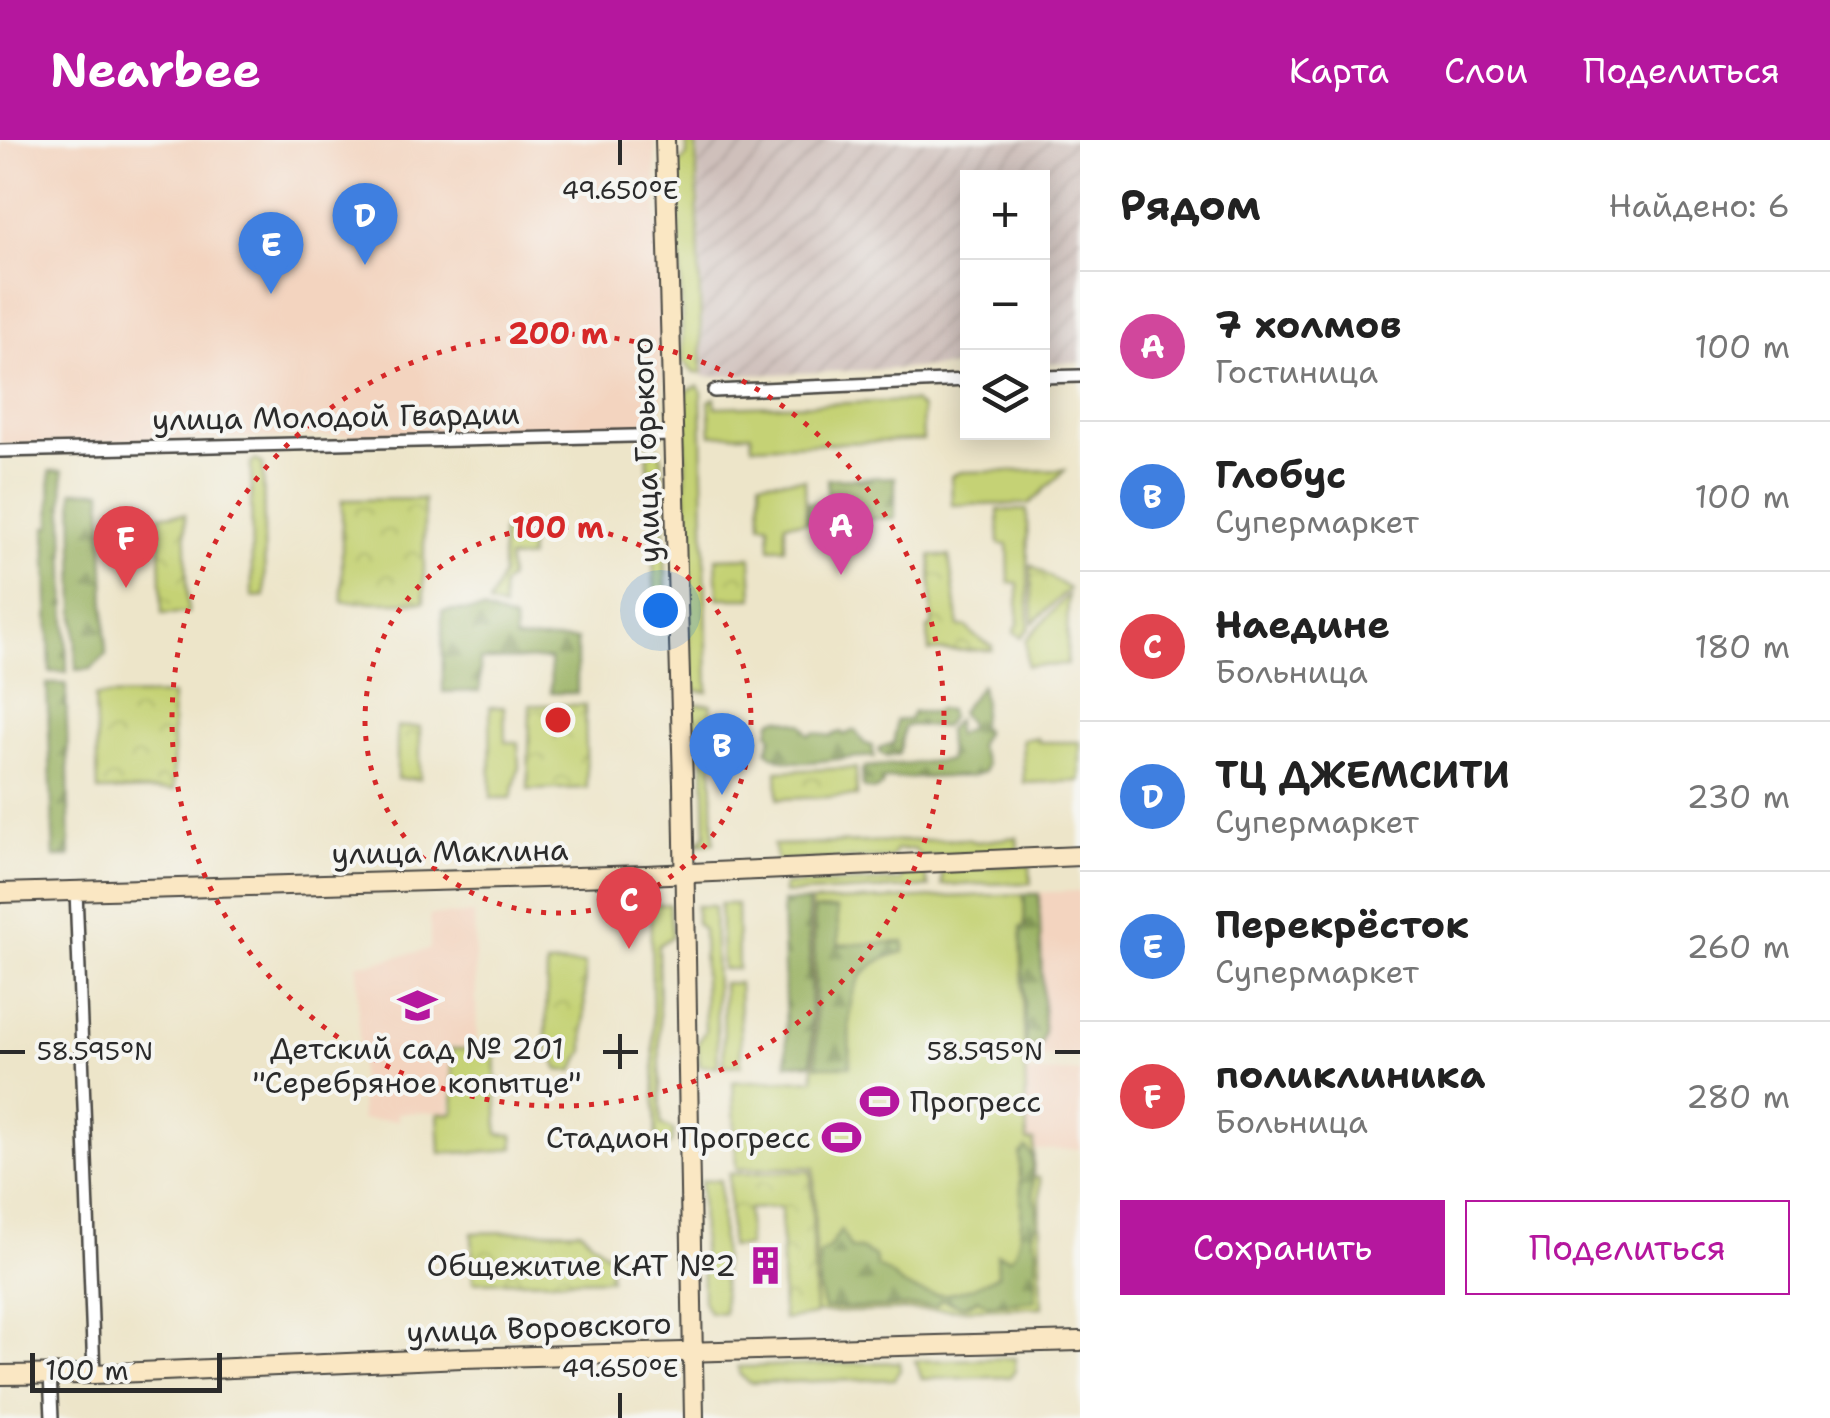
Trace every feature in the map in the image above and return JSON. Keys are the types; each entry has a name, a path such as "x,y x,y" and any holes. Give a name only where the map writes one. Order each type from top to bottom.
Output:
{"street":[{"name":"улица Горького","path":"665,140 694,1418"},
{"path":"1050,377 1080,376"},
{"path":"714,391 960,380"},
{"name":"улица Молодой Гвардии","path":"0,450 674,434"},
{"name":"улица Маклина","path":"0,892 684,873 1080,856"},
{"path":"76,890 94,1374"},
{"name":"улица Воровского","path":"0,1375 1080,1342"},
{"path":"50,1374 52,1418"}],"shaded area":[{"path":"0,140 655,140 662,403 659,416 649,423 620,428 0,445"},
{"path":"698,140 1080,140 1080,362 1050,363 1050,170 960,170 960,366 704,377"},
{"path":"1080,891 1080,1056 1025,1057 1024,893"},
{"name":"Детский сад № 201 \"Серебряное копытце\"","path":"474,914 477,1046 449,1047 451,1112 398,1113 398,1120 361,1120 357,963 430,949 430,915"},
{"path":"1080,1072 1080,1149 1034,1150 1034,1142 1027,1141 1025,1073"}],"green space":[{"path":"687,140 696,140 702,373 694,373 683,361 677,167 687,156"},
{"path":"698,386 708,692 690,690 684,402 688,390"},
{"path":"715,398 716,407 914,401 922,409 923,440 752,446 751,434 711,435 709,401"},
{"path":"647,445 658,448 662,459 667,622 658,623 655,598"},
{"path":"256,460 263,464 265,596 252,597 251,463"},
{"path":"1065,470 1029,504 952,505 951,476 960,472"},
{"path":"50,471 63,471 67,672 50,672 46,527 51,526"},
{"path":"895,477 895,518 808,522 808,503 828,501 827,479"},
{"path":"805,479 806,522 785,523 785,548 770,548 769,524 761,524 760,481"},
{"path":"73,491 102,491 106,655 91,669 76,670"},
{"path":"424,499 424,602 342,602 342,500"},
{"path":"998,510 1027,510 1029,628 1021,637 1014,632 1018,624 1018,584 1009,583 1008,545 999,544"},
{"path":"185,514 188,613 162,614 159,515"},
{"path":"529,530 529,558 508,559 509,579 502,586 503,609 489,604 502,575 502,531"},
{"path":"931,556 949,556 959,627 967,627 992,650 929,651"},
{"path":"751,557 753,598 718,598 716,558"},
{"path":"1031,565 1069,589 1033,623"},
{"path":"1068,595 1067,665 1027,666 1026,640"},
{"path":"483,610 514,621 515,640 577,640 577,693 551,693 550,659 480,660 480,691 443,692 442,611"},
{"path":"47,684 66,684 70,857 54,857"},
{"path":"981,685 984,704 980,726 985,731 978,746 986,764 984,772 972,776 885,779 876,790 863,787 865,767 949,760 947,730 956,720 956,735 968,729 969,724 960,712"},
{"path":"172,695 174,790 98,791 95,696"},
{"path":"696,704 711,704 714,843 696,844 706,835 703,732 693,724 692,709"},
{"path":"530,705 585,705 587,788 528,790"},
{"path":"490,707 504,707 505,742 518,742 519,767 511,798 491,798"},
{"path":"948,710 950,717 944,727 904,727 899,754 887,757 879,752 879,748 894,743 896,720 909,720 913,712"},
{"path":"779,718 802,724 809,735 844,735 855,730 864,743 872,746 874,757 803,762 777,758 767,751 771,721"},
{"path":"397,727 420,727 420,779 397,779"},
{"path":"1037,738 1038,742 1080,742 1080,781 1024,783 1022,739"},
{"path":"856,768 857,796 778,799 777,771"},
{"path":"1017,837 1018,851 921,857 914,849 896,850 891,858 777,861 773,845 966,839 977,842"},
{"path":"1030,865 1031,883 942,885 942,869"},
{"path":"906,868 923,868 929,887 784,894 784,885 901,881"},
{"name":"Прогресс","path":"1024,894 1025,926 1021,927 1027,1141 1034,1141 1033,1177 1040,1178 1042,1307 816,1313 814,1167 736,1169 733,1082 814,1079 811,902"},
{"path":"1024,894 1039,894 1044,1032 1041,1045 1026,1048 1021,927 1025,926"},
{"path":"782,902 808,902 812,1063 787,1064"},
{"path":"669,904 672,936 658,946 661,1124 674,1131 671,1144 656,1146 650,905"},
{"path":"720,904 737,904 738,969 722,969"},
{"path":"696,906 714,906 718,1066 699,1066 698,1043 705,1031 703,930 696,923"},
{"path":"837,909 839,945 904,942 904,952 883,959 858,981 850,1011 850,1066 817,1066 814,910"},
{"path":"585,964 584,1051 573,1071 559,1070 546,1042 547,965"},
{"path":"723,983 739,983 741,1065 724,1066"},
{"path":"451,1049 495,1049 498,1134 513,1135 514,1148 440,1153 438,1114 454,1113"},
{"path":"1026,1148 1032,1155 1037,1205 1037,1224 1032,1234 1037,1250 1035,1300 988,1305 978,1298 960,1305 941,1299 936,1306 824,1309 819,1289 819,1254 829,1248 841,1230 851,1249 875,1257 877,1267 916,1291 952,1293 998,1275 997,1254 1010,1258 1019,1238 1020,1154"},
{"path":"811,1171 815,1315 783,1320 781,1207 748,1209 748,1246 730,1247 729,1174"},
{"path":"720,1180 724,1313 709,1312 703,1301 701,1181"},
{"path":"580,1230 609,1256 610,1279 473,1282 472,1233"},
{"path":"1016,1358 1010,1377 922,1379 915,1361"},
{"path":"899,1362 900,1370 894,1379 749,1383 738,1367"}],"place":[{"name":"ТЦ ДЖЕМСИТИ","path":"365,265"},
{"name":"Перекрёсток","path":"271,294"},
{"name":"7 холмов","path":"841,575"},
{"name":"поликлиника","path":"126,588"},
{"name":"Глобус","path":"722,795"},
{"name":"Наедине","path":"629,949"},
{"name":"Детский сад № 201 \"Серебряное копытце\"","path":"417,1005"},
{"name":"Прогресс","path":"880,1102"},
{"name":"Стадион Прогресс","path":"841,1138"},
{"name":"Общежитие КАТ №2","path":"766,1266"}]}
